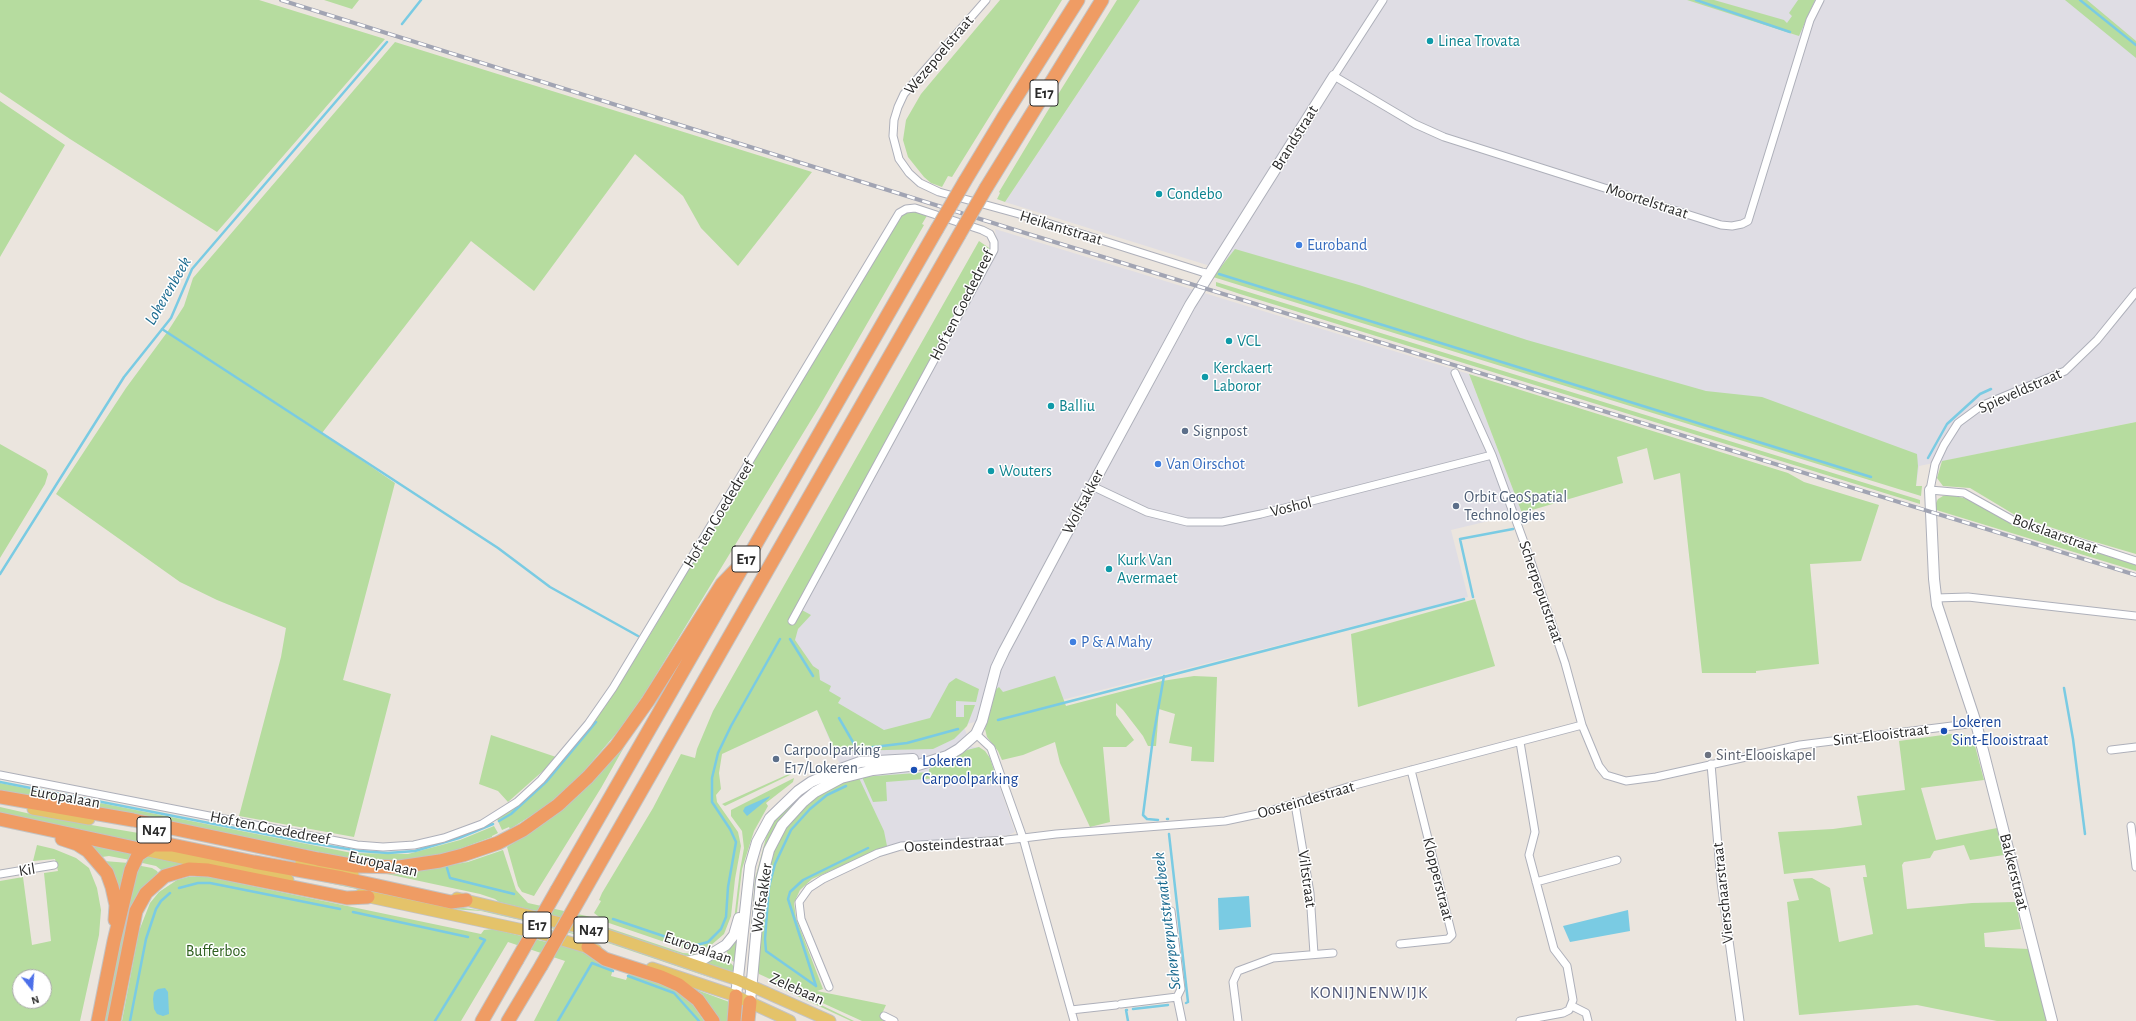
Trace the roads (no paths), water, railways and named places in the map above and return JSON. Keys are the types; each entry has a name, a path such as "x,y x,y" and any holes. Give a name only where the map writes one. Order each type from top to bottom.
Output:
{"highway":[{"name":"E17","path":"482,1021 965,181 1078,0"},
{"name":"E17","path":"508,1021 541,966 986,188 1102,0"},
{"path":"0,797 133,820 356,866 399,867 463,856 498,843 523,830 558,805 588,777 616,746 639,714 722,584 747,558"},
{"name":"Europalaan","path":"0,819 144,850"},
{"path":"45,829 88,851 107,873 116,905 114,941"},
{"path":"98,1021 114,941 131,870 134,862 144,850 153,845 172,845 342,878 451,902 466,900"},
{"path":"114,1021 136,911 146,893 165,876 189,869 208,870 347,898 368,896"},
{"path":"588,947 605,959 661,977 679,985 698,1000 713,1021"},
{"path":"734,1021 736,996"},
{"path":"748,1021 750,1002"}],"main road":[{"name":"Europalaan","path":"0,802 207,841 466,900 598,932 752,986"},
{"name":"Europalaan","path":"144,850 368,896 542,934 588,947 750,1002"},
{"name":"Zelebaan","path":"752,986 830,1021"},
{"name":"Zelebaan","path":"750,1002 790,1021"}],"street":[{"name":"Wezepoelstraat","path":"913,178 899,159 893,136 894,120 898,107 904,94 986,0"},
{"name":"Brandstraat","path":"1208,278 1383,0"},
{"name":"Moortelstraat","path":"1334,76 1415,124 1444,137 1721,225 1742,224 1748,221 1752,210 1810,20 1820,0"},
{"name":"Heikantstraat","path":"913,178 939,192 1019,214 1206,273 1208,278"},
{"name":"Hof ten Goededreef","path":"0,775 357,845 383,847 414,845 444,838 482,824 511,806 541,780 588,724 613,688 899,213 906,209 915,208 982,230 990,234 994,242 994,250 792,621"},
{"name":"Wolfsakker","path":"750,1002 761,881 769,850 782,825 803,802 815,792 841,778 861,772 918,765 935,760 953,753 976,734 982,722 996,668 1004,651 1190,305 1208,278"},
{"name":"Spieveldstraat","path":"1936,598 1930,490 1935,464 1944,445 1958,423 1981,406 2065,372 2097,340 2136,292"},
{"name":"Scherpeputstraat","path":"1455,373 1492,455 1532,563 1565,663 1582,725"},
{"name":"Voshol","path":"1092,486 1147,512 1187,522 1222,522 1261,514 1492,455"},
{"name":"Bokslaarstraat","path":"1930,490 1964,493 2016,522 2136,561"},
{"path":"1976,723 1936,598 1968,597 2136,616"},
{"name":"Sint-Elooistraat","path":"1582,725 1599,766 1606,775 1616,780 1626,781 1656,777 1800,745 1976,723"},
{"name":"Bakkerstraat","path":"1976,723 2052,1021"},
{"name":"Oosteindestraat","path":"829,987 801,919 799,902 809,888 858,862 901,846 1024,838 1056,834 1225,821 1295,804 1410,770 1582,725"},
{"path":"976,734 991,748 1024,838"},
{"path":"1520,742 1535,832 1535,840 1529,855 1554,949 1567,966 1573,1000 1572,1006 1569,1010 1563,1013 1520,1021"},
{"path":"2111,750 2136,747"},
{"name":"Wolfsakker","path":"686,962 698,960 717,952 726,945 734,934 739,918 744,868 747,858 770,818 783,804 811,782 838,770 871,761 935,760"},
{"name":"Vierschaarstraat","path":"1711,764 1721,882 1740,1021"},
{"name":"Klopperstraat","path":"1400,944 1448,939 1452,935 1410,770"},
{"name":"Viltstraat","path":"1295,804 1310,893 1314,954"},
{"path":"2131,826 2134,840 2136,867"},
{"name":"Oosteindestraat","path":"1024,838 1074,1021"},
{"name":"Wolfsakker","path":"736,996 746,894 750,866 757,842"},
{"path":"1536,882 1618,860"},
{"name":"Kil","path":"0,874 54,865"},
{"path":"1171,911 1181,989 1177,997 1182,1021"},
{"path":"1238,1021 1233,982 1238,971 1273,958 1333,953"},
{"path":"1071,1010 1177,997"},
{"path":"1572,1006 1586,1013 1588,1021"},
{"path":"884,1016 894,1021"}],"water":[{"path":"770,796 747,816 743,811 745,807"},
{"path":"1249,896 1251,927 1219,930 1218,898"},
{"path":"1628,910 1630,931 1570,942 1563,926"},
{"path":"165,988 168,992 169,1014 163,1016 157,1014 154,1009 153,999 154,992 158,989"}],"waterway":[{"name":"Lokerenbeek","path":"402,24 421,0"},
{"path":"1696,0 1790,32"},
{"path":"2080,0 2136,45"},
{"name":"Lokerenbeek","path":"0,574 124,377 171,318 192,269 387,42"},
{"path":"1219,274 1871,477"},
{"path":"162,329 498,548 550,587 638,636"},
{"path":"1928,458 1947,424 1980,394 1991,389"},
{"path":"1473,597 1460,539 1513,529"},
{"path":"998,720 1464,599"},
{"path":"613,919 693,946 708,942 721,929 726,917 728,887 736,842 730,829 712,802 712,778 718,753 731,726 780,639"},
{"path":"790,639 813,676"},
{"name":"Scherperputstraatbeek","path":"1158,820 1147,819 1143,815 1153,738 1164,676"},
{"path":"2064,688 2073,739 2085,834"},
{"path":"839,718 857,749 907,743 958,729"},
{"path":"499,821 511,814 547,781 596,722"},
{"path":"0,782 311,843 360,851 388,853 415,851 459,838 493,824"},
{"path":"816,986 766,951 765,939 769,887 775,864 791,830 810,809 827,795 846,786"},
{"name":"Scherperputstraatbeek","path":"1169,834 1188,1002 1186,1003"},
{"path":"816,986 788,899 790,892 803,880 868,848"},
{"path":"447,868 450,878 514,894"},
{"path":"179,888 198,883 210,883 340,909"},
{"path":"130,1021 146,939 156,909 161,901 170,893"},
{"path":"353,912 468,937"},
{"path":"435,1021 485,940 480,938"},
{"path":"558,1021 592,963 613,971"},
{"path":"628,976 674,993 699,1021"},
{"path":"1133,1009 1168,1005"},
{"name":"Scherperputstraatbeek","path":"1127,1010 1128,1021"}],"railway":[{"path":"281,0 1009,228 2136,575"}],"place":[{"name":"Linea Trovata","path":"1430,41"},
{"name":"Condebo","path":"1159,194"},
{"name":"Euroband","path":"1299,245"},
{"name":"VCL","path":"1229,341"},
{"name":"Kerckaert Laboror","path":"1205,377"},
{"name":"Balliu","path":"1051,406"},
{"name":"Signpost","path":"1185,431"},
{"name":"Van Oirschot","path":"1158,464"},
{"name":"Wouters","path":"991,471"},
{"name":"Orbit GeoSpatial Technologies","path":"1456,506"},
{"name":"Kurk Van Avermaet","path":"1109,569"},
{"name":"P & A Mahy","path":"1073,642"},
{"name":"Lokeren Sint-Elooistraat","path":"1944,731"},
{"name":"Sint-Elooiskapel","path":"1708,755"},
{"name":"Carpoolparking E17/Lokeren","path":"776,759"},
{"name":"Lokeren Carpoolparking","path":"914,770"}],"district":[{"name":"KONIJNENWIJK","path":"1369,993"}],"park label":[{"name":"Bufferbos","path":"216,951"}]}
